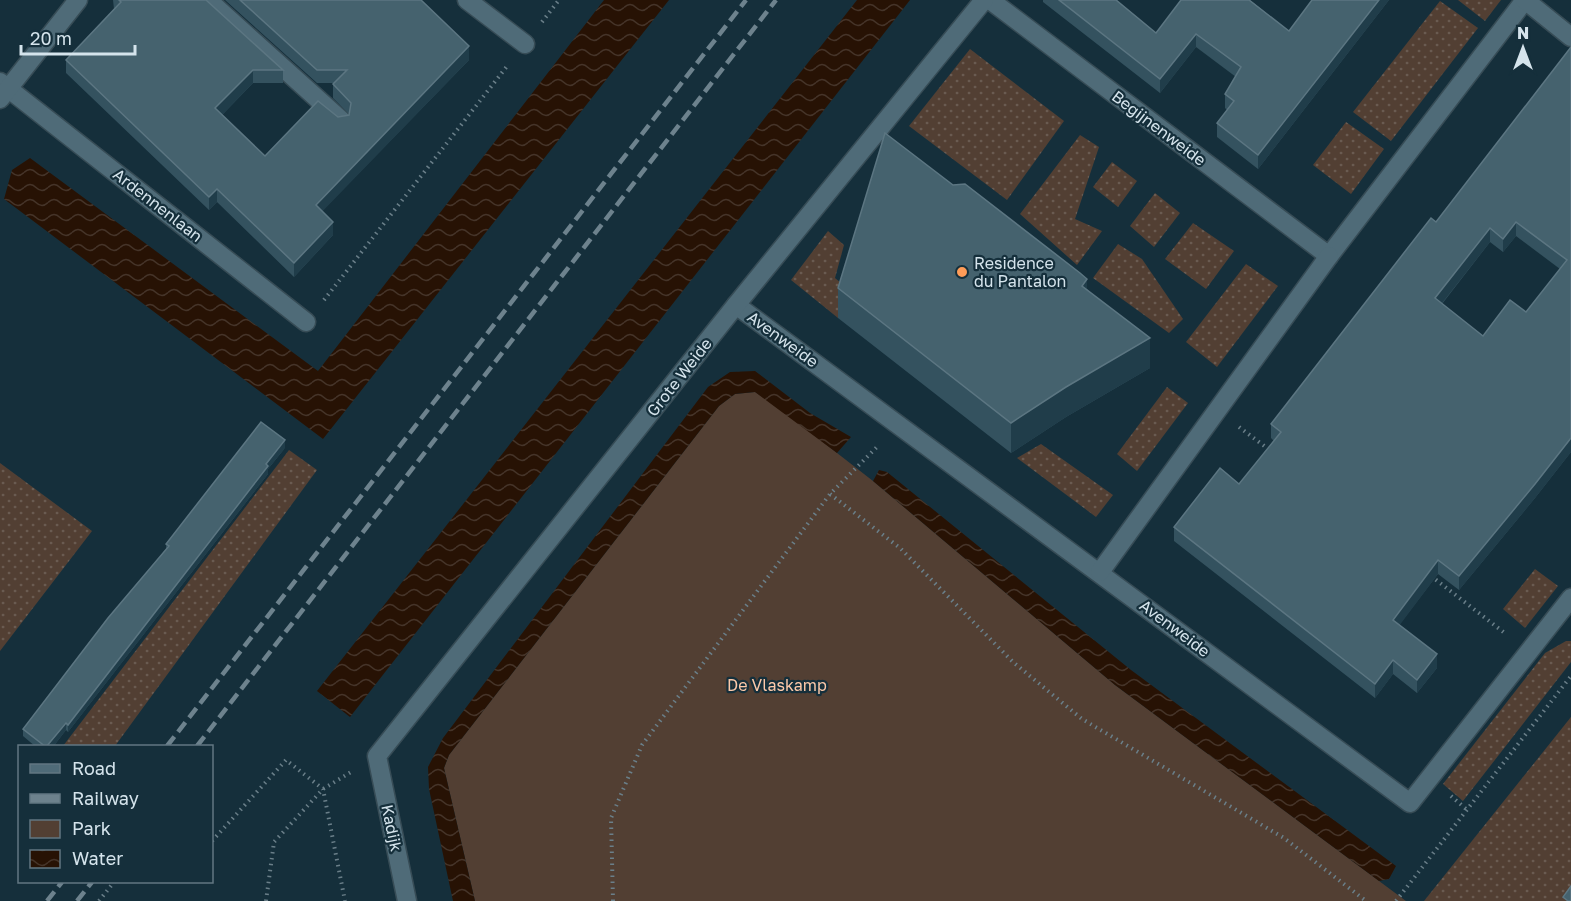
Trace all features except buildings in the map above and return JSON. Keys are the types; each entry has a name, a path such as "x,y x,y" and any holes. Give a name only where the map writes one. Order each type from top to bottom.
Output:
{"street":[{"name":"Ardennenlaan","path":"78,0 3,90 306,322"},
{"path":"208,0 341,120"},
{"path":"467,0 525,44"},
{"name":"Grote Weide","path":"377,756 736,305 984,0"},
{"name":"Begijnenweide","path":"990,0 1329,256"},
{"path":"1100,572 1329,256 1525,0 1571,37"},
{"name":"Avenweide","path":"736,305 1410,803 1528,652 1569,604"},
{"name":"Kadijk","path":"377,756 407,901"}],"path":[{"path":"306,322 560,0"},
{"path":"1217,410 1274,453"},
{"path":"613,901 611,818 642,745 830,494 899,424"},
{"path":"830,494 900,548 1013,662 1082,720 1284,838 1366,901"},
{"path":"1430,575 1528,652"},
{"path":"1396,901 1571,676"},
{"path":"213,840 286,760 323,789 345,901"},
{"path":"266,901 274,842 323,789"},
{"path":"99,901 113,883"}],"green space":[{"path":"1458,0 1501,0 1485,21"},
{"path":"1440,1 1478,28 1391,141 1353,112"},
{"path":"970,49 1064,121 1007,200 909,126"},
{"path":"1346,122 1384,149 1351,194 1313,165"},
{"path":"1080,135 1099,147 1075,219 1102,231 1077,265 1020,214"},
{"path":"1112,162 1137,181 1118,207 1093,187"},
{"path":"1155,193 1180,213 1154,247 1130,226"},
{"path":"1193,223 1234,251 1206,289 1165,259"},
{"path":"828,231 844,245 835,278 847,288 838,318 791,280"},
{"path":"1118,244 1142,259 1183,319 1169,333 1093,278"},
{"path":"1246,264 1278,286 1217,367 1186,342"},
{"path":"1167,387 1188,403 1137,471 1117,454"},
{"name":"De Vlaskamp","path":"755,392 778,407 873,481 1115,685 1406,901 475,901 444,768 449,755 719,406 735,394"},
{"path":"1041,444 1113,495 1096,517 1017,458"},
{"path":"289,450 317,470 116,745 64,745"},
{"path":"0,463 92,531 0,651"},
{"path":"1535,569 1558,586 1525,628 1503,609"},
{"path":"1566,641 1571,641 1571,662 1463,801 1443,784 1545,653"},
{"path":"1571,717 1571,901 1424,901"}],"water":[{"path":"604,0 669,0 323,439 4,199 12,170 30,158 318,371"},
{"path":"857,0 910,0 350,717 317,691"},
{"path":"755,371 810,413 851,437 837,453 755,392 735,394 719,406 449,755 444,768 475,901 453,901 429,789 428,767 443,738 708,387 730,372"},
{"path":"879,470 887,472 1131,670 1396,866 1389,879 1379,881 1115,685 873,481"}],"railway":[{"path":"168,745 746,0"},
{"path":"198,745 776,0"},
{"path":"47,901 61,883"},
{"path":"77,901 91,883"}],"place":[{"name":"Residence du Pantalon","path":"962,272"}]}
